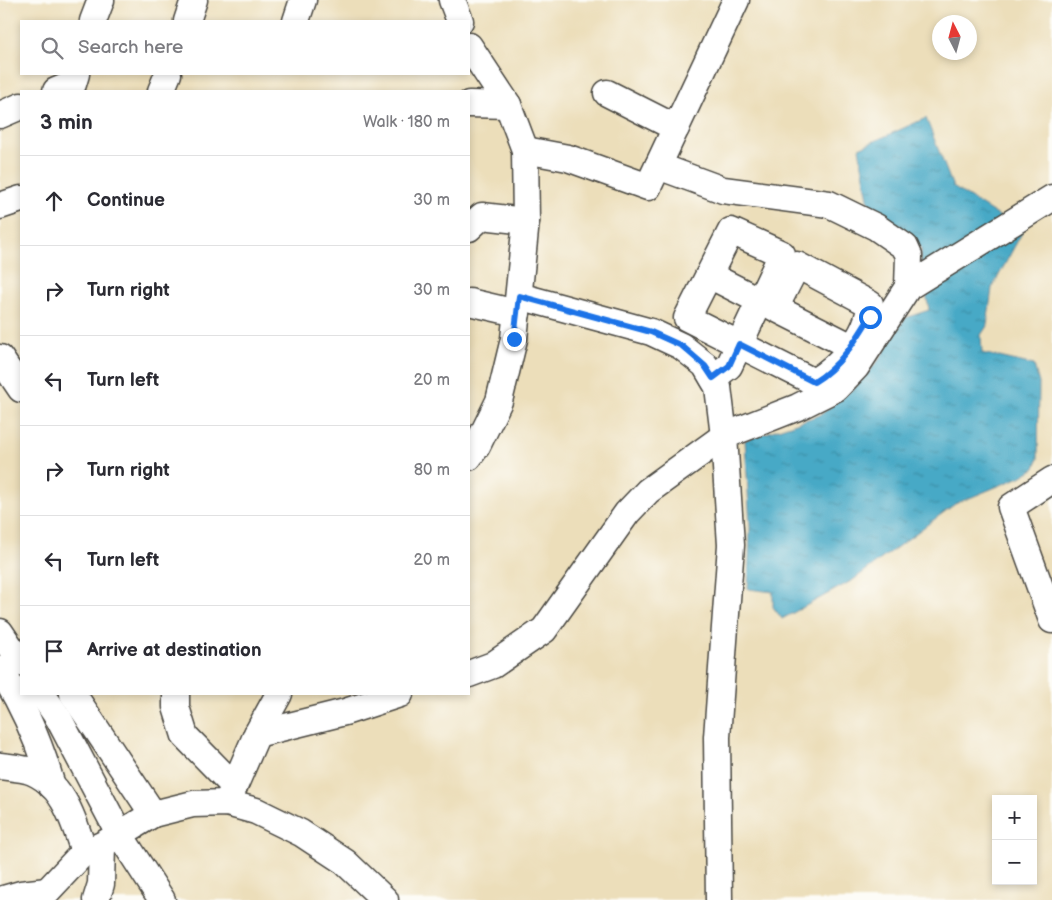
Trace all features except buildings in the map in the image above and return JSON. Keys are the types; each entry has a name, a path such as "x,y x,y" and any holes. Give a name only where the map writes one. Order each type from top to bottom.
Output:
{"street":[{"path":"93,20 101,0"},
{"path":"187,20 194,0"},
{"path":"296,20 303,0"},
{"path":"452,0 460,20"},
{"path":"525,150 568,158 648,187 736,0"},
{"path":"470,48 508,105 525,150 526,221 514,339 499,401 477,446 470,456"},
{"path":"58,90 73,84 76,75"},
{"path":"161,90 168,75"},
{"path":"607,93 676,128"},
{"path":"470,104 508,105"},
{"path":"0,115 20,106"},
{"path":"658,166 723,190 829,204 876,227 905,247 909,256 912,285"},
{"path":"470,674 493,665 544,630 627,514 648,490 724,436 798,407 836,388 856,366 912,285 1052,198"},
{"path":"0,206 20,199"},
{"path":"470,227 482,216 526,221"},
{"path":"713,378 729,366 739,344 782,254 731,231 687,318 739,344 814,382 831,372 852,347"},
{"path":"709,275 760,301"},
{"path":"470,302 518,304 651,332 682,346 705,366 718,387 724,436 731,546 717,737 719,900"},
{"path":"0,358 20,388"},
{"path":"1052,480 1011,507 1052,620"},
{"path":"0,632 20,662"},
{"path":"0,669 13,690 41,746 52,786 70,811 162,900"},
{"path":"43,695 59,719 102,844 101,884 96,900"},
{"path":"74,695 153,814"},
{"path":"176,695 176,707 185,736 230,794 256,810 301,833 345,862 385,900"},
{"path":"230,794 257,734 278,695"},
{"path":"257,734 345,712 397,695"},
{"path":"0,766 28,771 52,786"},
{"path":"0,900 21,894 43,896 102,844 153,814 230,794"}],"water":[{"path":"926,118 953,187 1023,231 992,288 987,326 981,335 982,353 1034,365 1039,383 1038,459 1035,468 1020,477 955,504 853,580 782,619 773,607 773,592 748,589 750,527 745,440 820,415 855,387 878,361 905,318 929,310 921,265 921,248 870,210 859,148"}],"route":[{"path":"514,339 519,296 651,332 682,346 705,366 713,378 729,366 739,344 814,382 831,372 852,347 870,317"}]}
